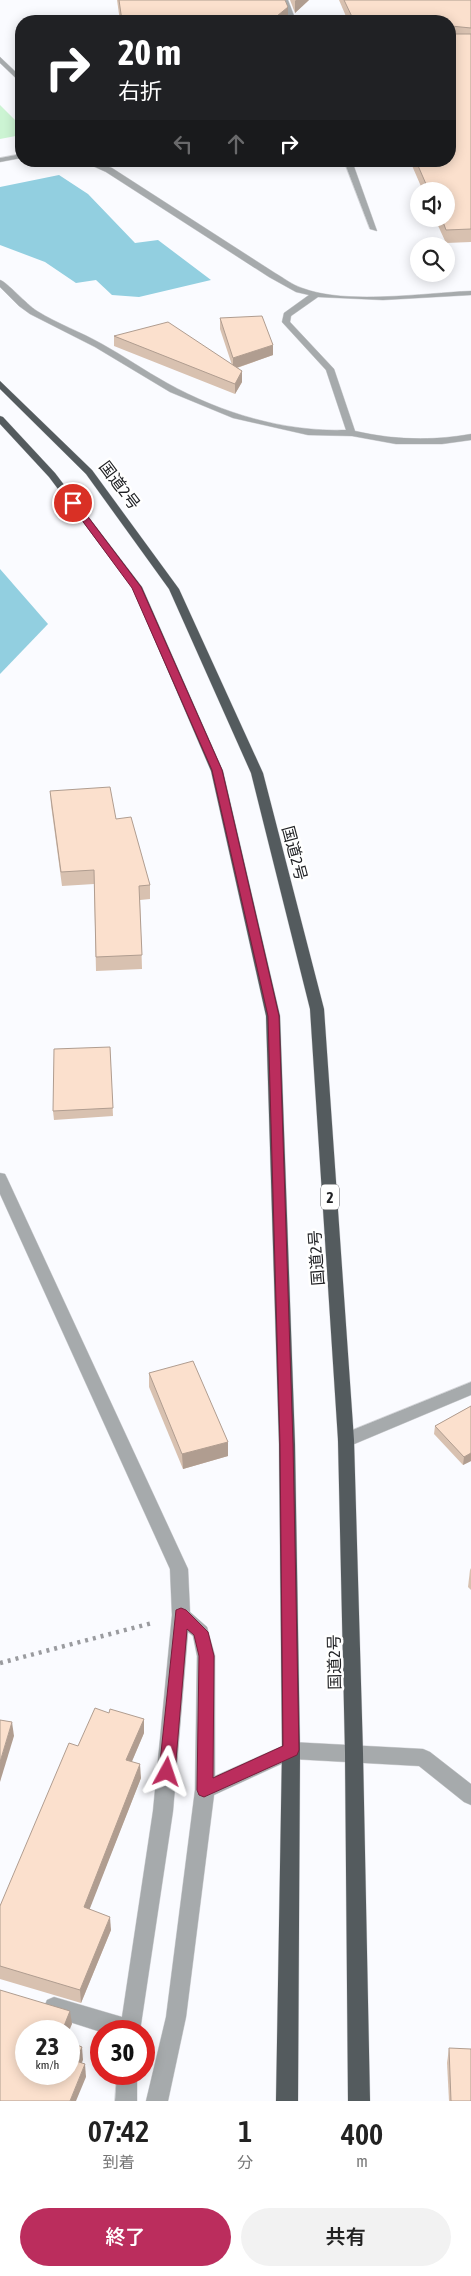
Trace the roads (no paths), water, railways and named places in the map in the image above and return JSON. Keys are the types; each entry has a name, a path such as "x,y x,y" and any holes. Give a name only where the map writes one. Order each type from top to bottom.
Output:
{"highway":[{"name":"国道2号","path":"0,384 89,472 174,589 257,774 318,1009 346,1440 354,1753 359,2101"},
{"path":"0,419 52,475 136,587 217,770 273,1016 286,1444 291,1750 287,2101"}],"street":[{"path":"285,0 291,15"},
{"path":"0,59 15,75"},
{"path":"0,160 15,157"},
{"path":"101,167 109,170 272,275 300,290 317,294 365,297 471,293"},
{"path":"350,167 374,229"},
{"path":"0,282 10,296 28,311 96,344 172,390 194,400 269,426 322,434 352,434 384,439 448,442 471,437"},
{"path":"317,294 288,315 286,322 330,368 348,427 352,434"},
{"path":"0,1178 179,1568 181,1615 163,1811 132,2020"},
{"path":"346,1440 471,1388"},
{"path":"157,2101 176,2017 204,1790 206,1656 201,1632 181,1615"},
{"path":"204,1790 291,1750 423,1758 471,1796"},
{"path":"38,2002 95,2020"},
{"path":"126,2101 127,2085"}],"water":[{"path":"59,175 88,194 135,243 158,240 211,280 139,297 112,295 96,280 76,283 45,262 0,245 0,187"},
{"path":"0,569 48,624 0,674"}]}
